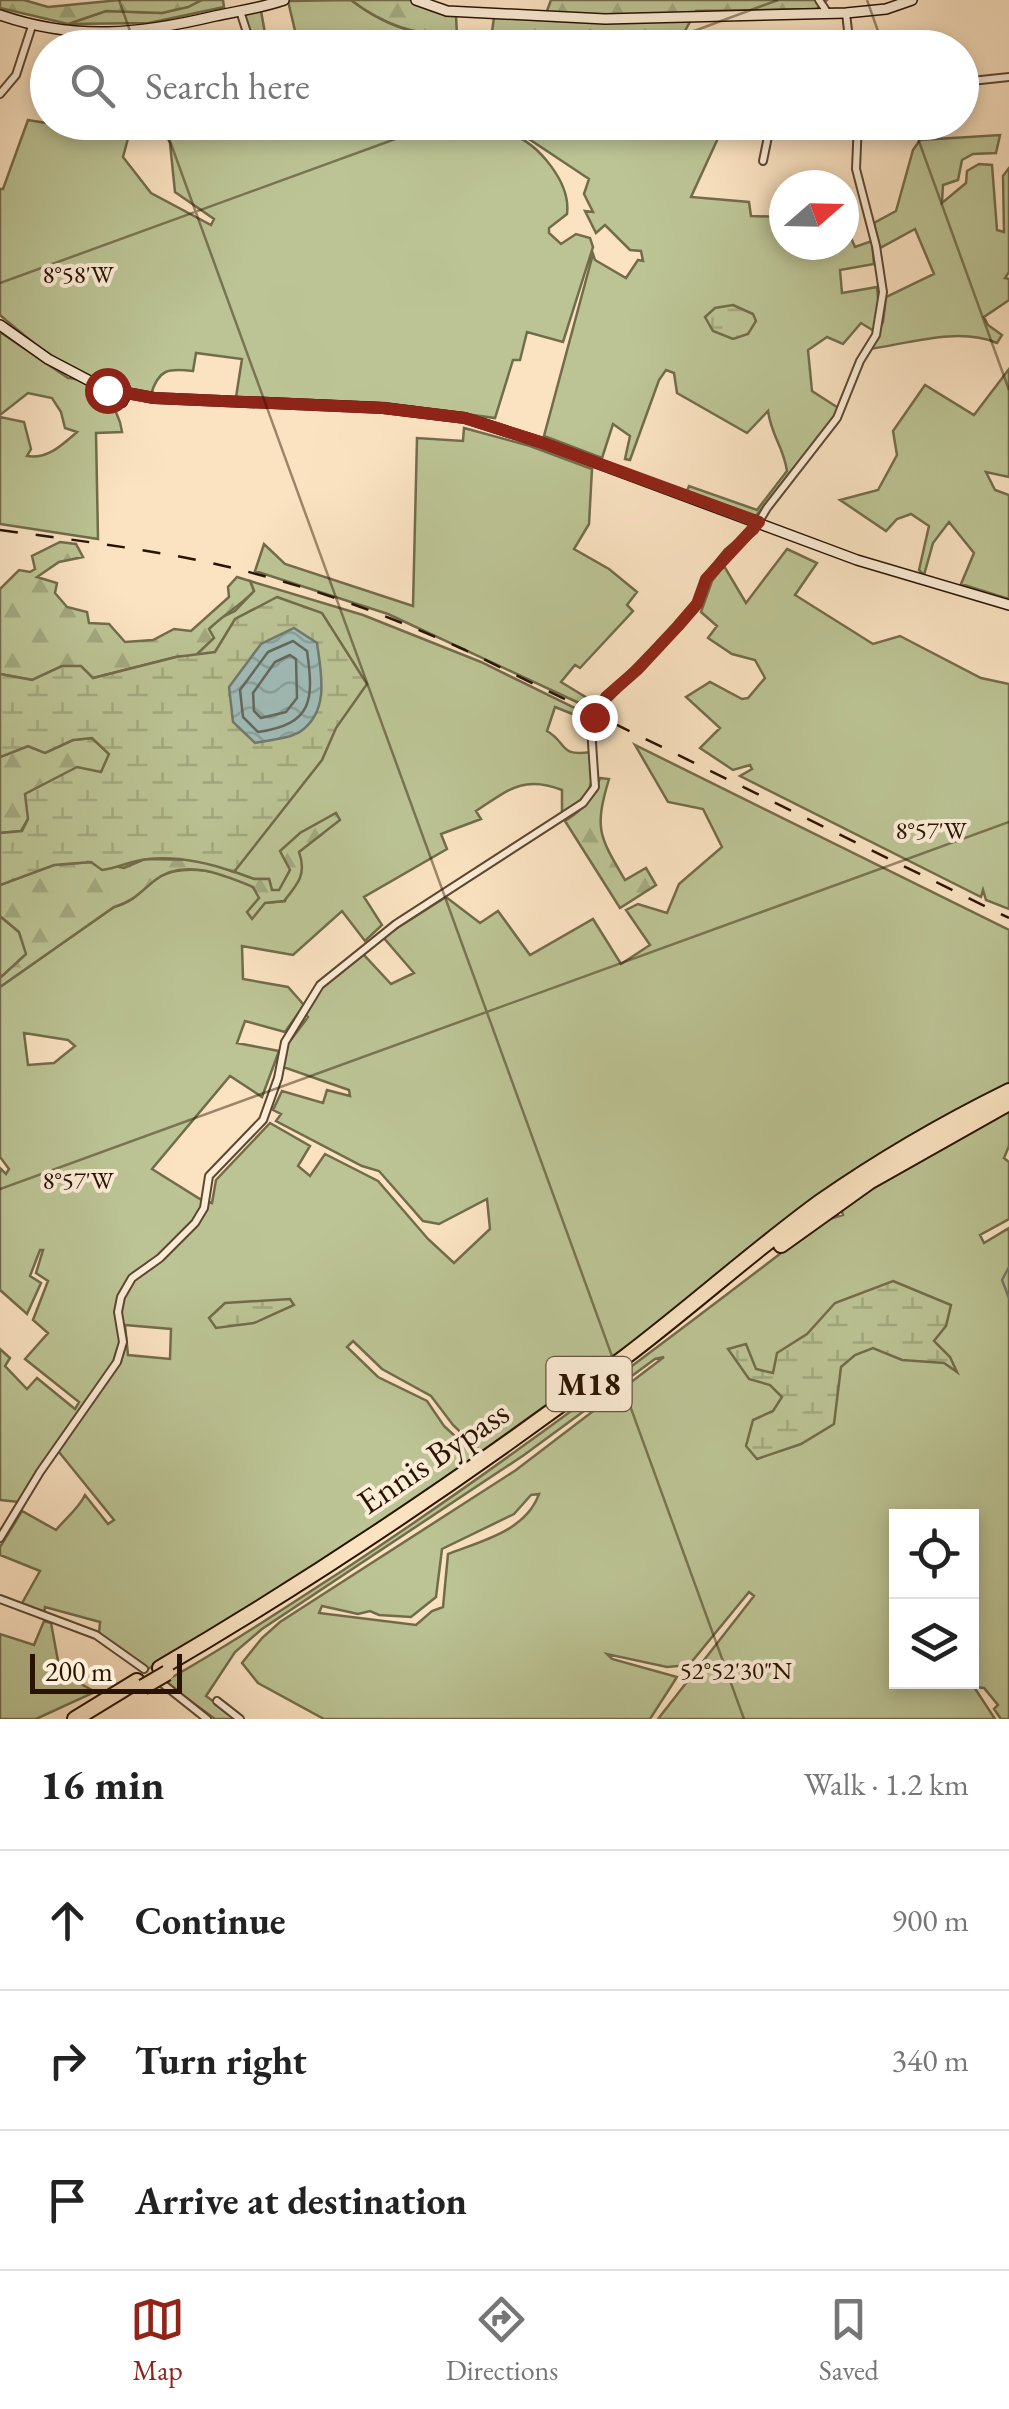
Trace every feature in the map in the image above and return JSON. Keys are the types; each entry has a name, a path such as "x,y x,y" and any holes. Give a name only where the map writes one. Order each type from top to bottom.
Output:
{"highway":[{"name":"Ennis Bypass","path":"91,1719 493,1454 641,1345 834,1193 928,1134 1009,1091"},
{"name":"Ennis Bypass","path":"75,1719 236,1633 425,1510 624,1368 787,1240 869,1182 1009,1103"}],"main road":[{"path":"148,30 171,28 284,0"},
{"path":"416,0 447,11 604,19 846,13 886,9 912,0"},
{"path":"0,15 56,30"},
{"path":"0,325 48,359 107,390 108,399 114,403 124,400 127,393 184,401 383,408 465,418 874,565 1009,605"}],"street":[{"path":"819,0 827,12"},
{"path":"240,11 246,30"},
{"path":"846,13 848,30"},
{"path":"31,30 32,26"},
{"path":"0,94 16,74 30,32"},
{"path":"979,80 1009,76"},
{"path":"764,161 768,140"},
{"path":"0,1538 40,1472 117,1362 124,1342 118,1312 132,1278 160,1258 196,1223 204,1208 210,1176 262,1120 278,1078 284,1042 320,985 396,924 583,803 595,787 592,728 598,708 697,604 706,579 759,522 837,418 881,319 882,286 856,169 857,140"},
{"path":"0,1600 96,1635 206,1719"},
{"path":"217,1701 240,1719"}],"green space":[{"path":"0,0 24,0 48,7 120,0 202,0 162,13 106,11 68,24 0,8"},
{"path":"202,0 223,0 224,7 149,23 68,24 106,11 162,13"},
{"path":"351,0 382,20 408,30 295,30 288,1"},
{"path":"351,0 421,0 456,15 457,30 412,30 376,16"},
{"path":"551,0 827,0 817,9 696,11 685,30 492,30 494,17 544,19"},
{"path":"261,11 264,30 247,30 243,19 246,14"},
{"path":"28,120 30,140 128,140 123,157 151,193 211,225 214,219 175,192 168,140 523,140 551,166 564,190 567,214 549,228 549,233 561,244 576,234 590,238 593,247 563,342 527,332 520,360 513,360 495,418 385,403 236,397 242,359 196,353 193,371 166,372 157,379 151,394 132,391 118,377 104,384 76,371 0,315 0,189"},
{"path":"1000,135 996,153 973,154 962,160 958,180 943,185 942,203 966,183 967,171 979,164 992,165 997,230 1004,232 1003,176 1009,168 1009,272 1005,278 1009,279 1009,300 984,317 1002,335 997,343 951,336 870,349 883,322 886,297 934,274 915,229 880,248 874,223 896,211 913,150 920,140 979,140 979,136"},
{"path":"530,140 717,140 691,197 749,202 751,216 769,217 769,260 859,260 859,246 872,241 874,264 840,270 842,293 877,287 879,308 874,331 861,323 843,344 827,337 808,350 812,391 840,409 756,516 687,491 689,486 757,510 787,471 768,411 747,433 677,393 674,373 666,370 659,380 630,460 625,459 630,436 613,424 602,458 544,436 593,254 595,260 626,278 638,260 643,261 641,251 630,250 605,225 596,233 585,211 593,212 584,194 589,179"},
{"path":"733,305 753,314 756,321 748,334 733,339 713,331 705,317 715,308"},
{"path":"0,332 68,378 96,389 116,413 122,432 96,433 98,539 0,524 0,417 24,422 31,449 27,456 48,453 77,432 65,428 52,398 28,393 0,415"},
{"path":"1009,369 1009,477 986,472 995,490 1009,495 1009,599 961,584 974,553 949,522 933,543 924,575 919,570 929,526 911,514 897,519 886,531 840,500 878,490 897,455 893,431 925,385 974,415"},
{"path":"464,428 592,469 589,524 574,549 609,569 637,592 627,605 633,611 580,668 575,665 561,682 597,704 594,710 388,614 255,571 264,544 285,564 413,606 417,438 463,441"},
{"path":"60,542 76,544 83,557 59,562 37,577 57,583 55,593 67,607 87,612 89,623 109,624 125,642 153,640 174,629 191,631 229,597 228,587 237,577 250,581 254,591 209,629 214,638 195,656 176,657 93,678 62,666 33,680 0,674 0,589 19,570 35,569 32,556"},
{"path":"787,549 817,563 795,595 873,644 900,636 981,678 1009,684 1009,909 986,900 983,890 981,897 740,776 752,769 750,765 733,770 700,748 720,728 686,697 710,682 742,699 748,698 765,678 755,660 732,654 708,638 717,626 701,612 712,581 724,566 746,603"},
{"path":"250,581 363,615 481,662 591,716 590,721 555,707 547,731 568,751 591,752 591,781 580,801 562,813 562,790 526,785 507,791 476,811 481,819 441,834 447,849 364,897 382,925 365,941 342,911 293,955 242,946 243,979 288,987 304,1005 285,1032 245,1021 237,1043 279,1051 262,1097 230,1076 152,1169 212,1203 216,1180 270,1123 310,1146 298,1166 310,1176 325,1154 378,1181 454,1263 490,1229 487,1199 439,1224 423,1221 379,1171 276,1121 281,1114 273,1110 282,1091 323,1103 327,1090 350,1096 349,1090 283,1067 287,1045 308,1017 305,1014 322,986 363,954 391,984 414,973 383,937 446,897 480,923 498,911 530,955 593,919 621,964 650,945 626,910 638,904 667,913 679,884 722,847 703,809 668,802 635,745 1009,930 1009,1085 792,1231 346,1545 148,1669 99,1634 100,1622 45,1607 44,1613 21,1605 40,1571 0,1555 0,1547 22,1511 56,1530 85,1495 108,1524 114,1520 55,1447 19,1502 0,1500 0,1349 10,1358 5,1366 27,1389 37,1378 75,1409 79,1402 25,1359 48,1333 33,1320 48,1281 36,1273 43,1250 30,1276 41,1283 27,1314 0,1290 0,1168 6,1174 9,1169 0,1157 0,987 169,873 217,873 250,885 264,903 285,901 298,852 322,834 337,813 300,833 280,890 272,891 269,879 254,879 201,860 145,859 124,868 102,870 54,865 0,885 0,833 22,831 28,819 77,767 73,740 45,753 4,753 0,757 0,674 32,680 62,666 81,666 93,678 176,657 254,591","holes":["24,1033 68,1040 75,1046 54,1063 28,1065","125,1325 171,1329 170,1359 128,1355","353,1341 382,1369 431,1396 477,1448 471,1451 444,1426 427,1401 378,1377 347,1347"]},
{"path":"277,597 322,613 367,684 336,728 322,760 234,872 170,858 102,870 91,862 54,865 0,885 0,833 22,831 28,819 25,794 77,767 101,772 109,754 92,738 73,740 45,753 28,746 0,757 0,674 32,680 62,666 81,666 93,678 176,657 215,652 235,619"},
{"path":"92,738 109,754 102,772 28,819 21,831 0,833 0,757 28,746 45,753 73,740"},
{"path":"600,778 609,779 601,821 609,853 625,880 646,868 656,885 620,908 565,821 587,803"},
{"path":"336,813 340,820 299,852 301,873 289,895 284,901 265,903 252,919 247,912 259,898 253,887 203,870 177,870 114,907 0,987 0,978 26,954 19,932 0,916 0,885 54,865 92,862 124,868 145,859 201,860 254,879 269,879 272,890 279,890 290,870 280,851 300,833"},
{"path":"0,916 19,932 27,954 0,978"},
{"path":"1009,1111 1009,1146 1004,1158 1009,1162 1009,1219 980,1235 984,1243 1009,1228 1009,1719 1001,1719 994,1709 998,1705 984,1688 979,1688 979,1509 889,1509 889,1689 975,1689 995,1719 658,1719 754,1596 749,1592 689,1665 667,1667 607,1654 612,1659 677,1677 650,1719 324,1719 258,1683 242,1663 280,1622 516,1470 664,1357 655,1359 524,1455 262,1629 235,1652 206,1696 237,1719 215,1719 170,1686 167,1680 342,1571 465,1487 823,1221 843,1215 841,1208 921,1157","holes":["539,1494 533,1507 513,1526 448,1554 443,1607 416,1625 319,1613 322,1606 358,1614 370,1611 411,1617 436,1597 442,1549 514,1514 531,1495"]},
{"path":"893,1281 951,1305 946,1326 934,1341 950,1357 957,1372 944,1363 902,1360 873,1348 855,1355 841,1367 834,1424 801,1444 757,1459 746,1446 753,1420 773,1411 782,1397 770,1385 749,1379 728,1349 746,1344 756,1369 773,1373 777,1353 807,1334 835,1303"},
{"path":"290,1299 294,1305 254,1323 216,1328 209,1318 225,1303"},
{"path":"44,1621 51,1623 60,1672 95,1692 36,1719 0,1719 0,1634 34,1645"}],"water":[{"path":"294,628 317,643 320,702 301,731 255,743 233,722 229,687 261,644"}],"waterway":[{"path":"1009,1267 1002,1280 1009,1298"}],"railway":[{"path":"0,530 197,560 367,609 465,650 1009,918"}],"route":[{"path":"107,390 116,383 124,386 127,393 154,398 383,408 465,418 759,522 706,579 697,604 638,669 606,697 594,717"}]}
